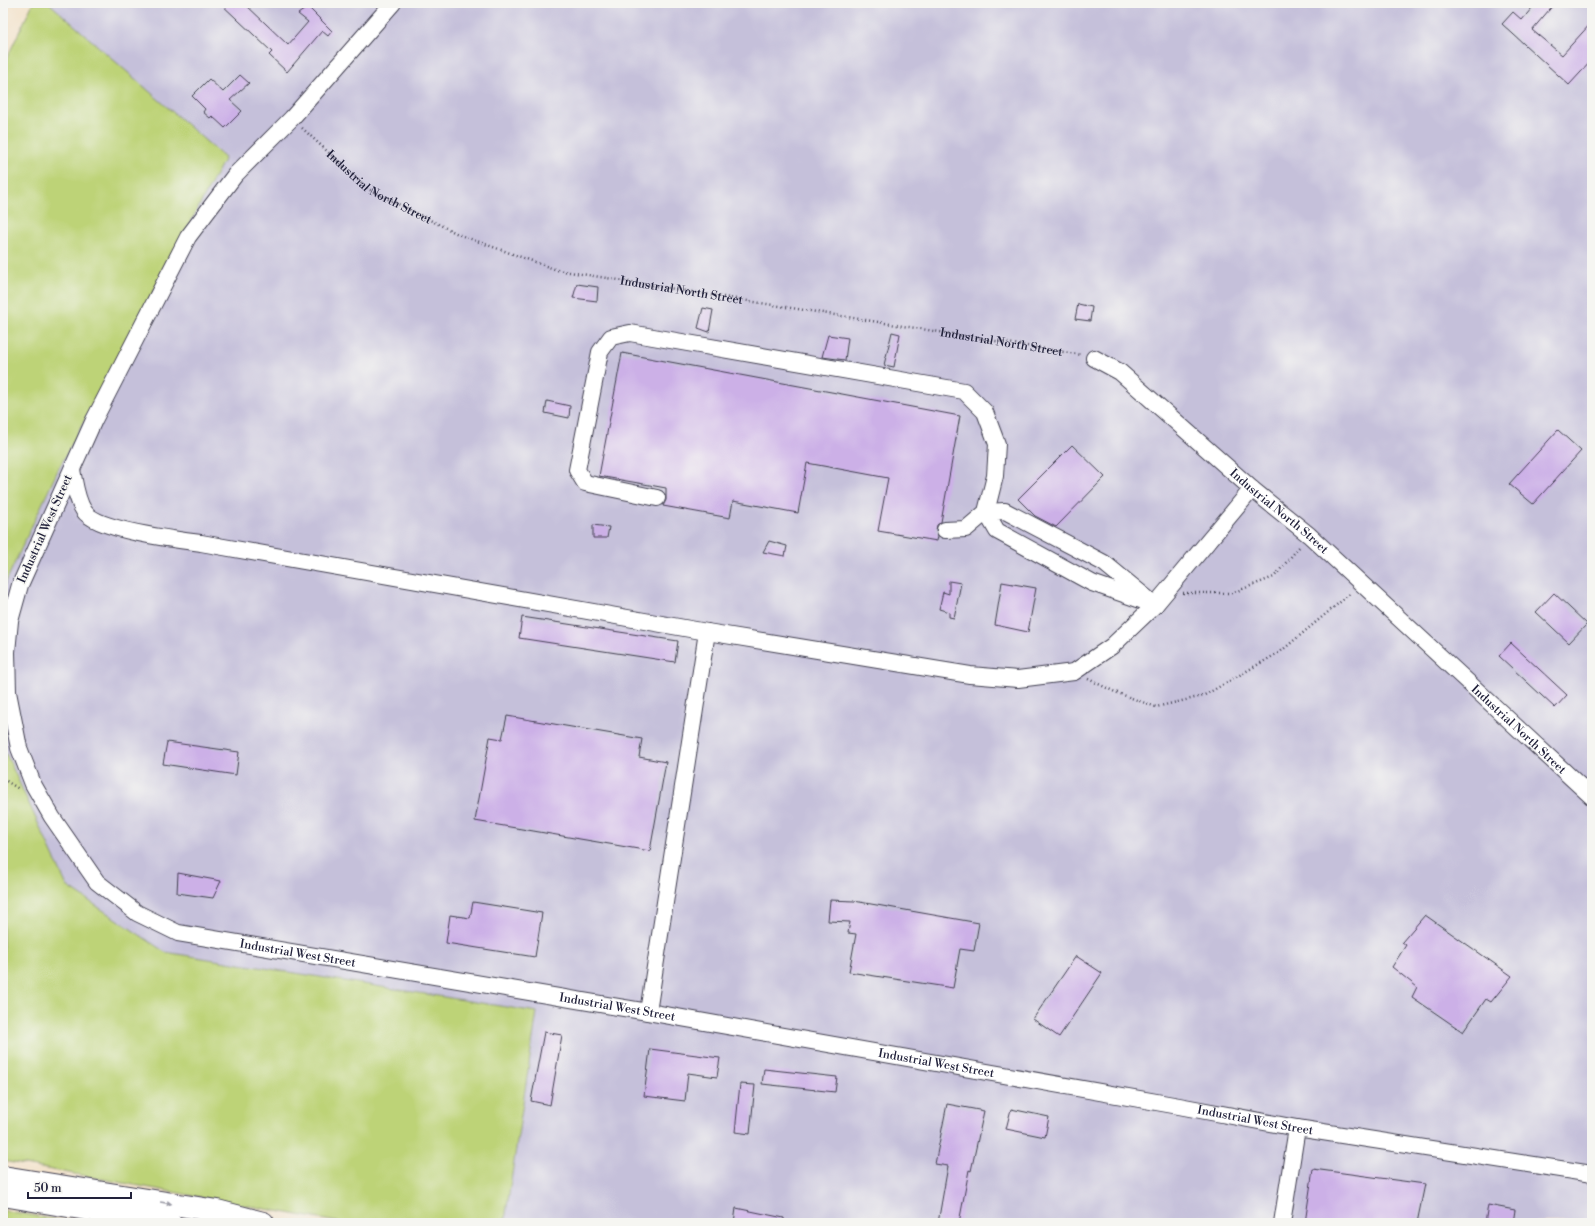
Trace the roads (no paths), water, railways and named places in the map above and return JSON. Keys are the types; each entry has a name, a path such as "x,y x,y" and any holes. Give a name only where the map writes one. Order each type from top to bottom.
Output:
{"highway":[{"path":"3,1177 216,1217 263,1223"},
{"path":"3,1195 170,1223"},
{"path":"50,1203 121,1223"}],"street":[{"name":"Industrial West Street","path":"393,3 292,118 235,175 188,237 94,420 20,585 10,621 8,644 8,692 19,748 33,784 52,817 97,882 137,913 178,933 648,1012 1297,1128 1592,1174"},
{"path":"657,498 585,483 577,470 600,352 611,337 630,333 964,391 985,412 997,444 995,476 986,512 966,529 945,530"},
{"name":"Industrial North Street","path":"1094,358 1120,372 1252,489 1310,535 1592,797"},
{"path":"72,470 78,499 85,513 96,520 152,537 201,544 707,632 970,675 1018,679 1074,672 1112,646 1155,605 1252,489"},
{"path":"986,512 1005,511 1104,564 1155,605"},
{"path":"986,512 997,531 1004,535 1092,583 1155,605"},
{"path":"648,1012 707,632"},
{"path":"1282,1223 1297,1128"}]}
